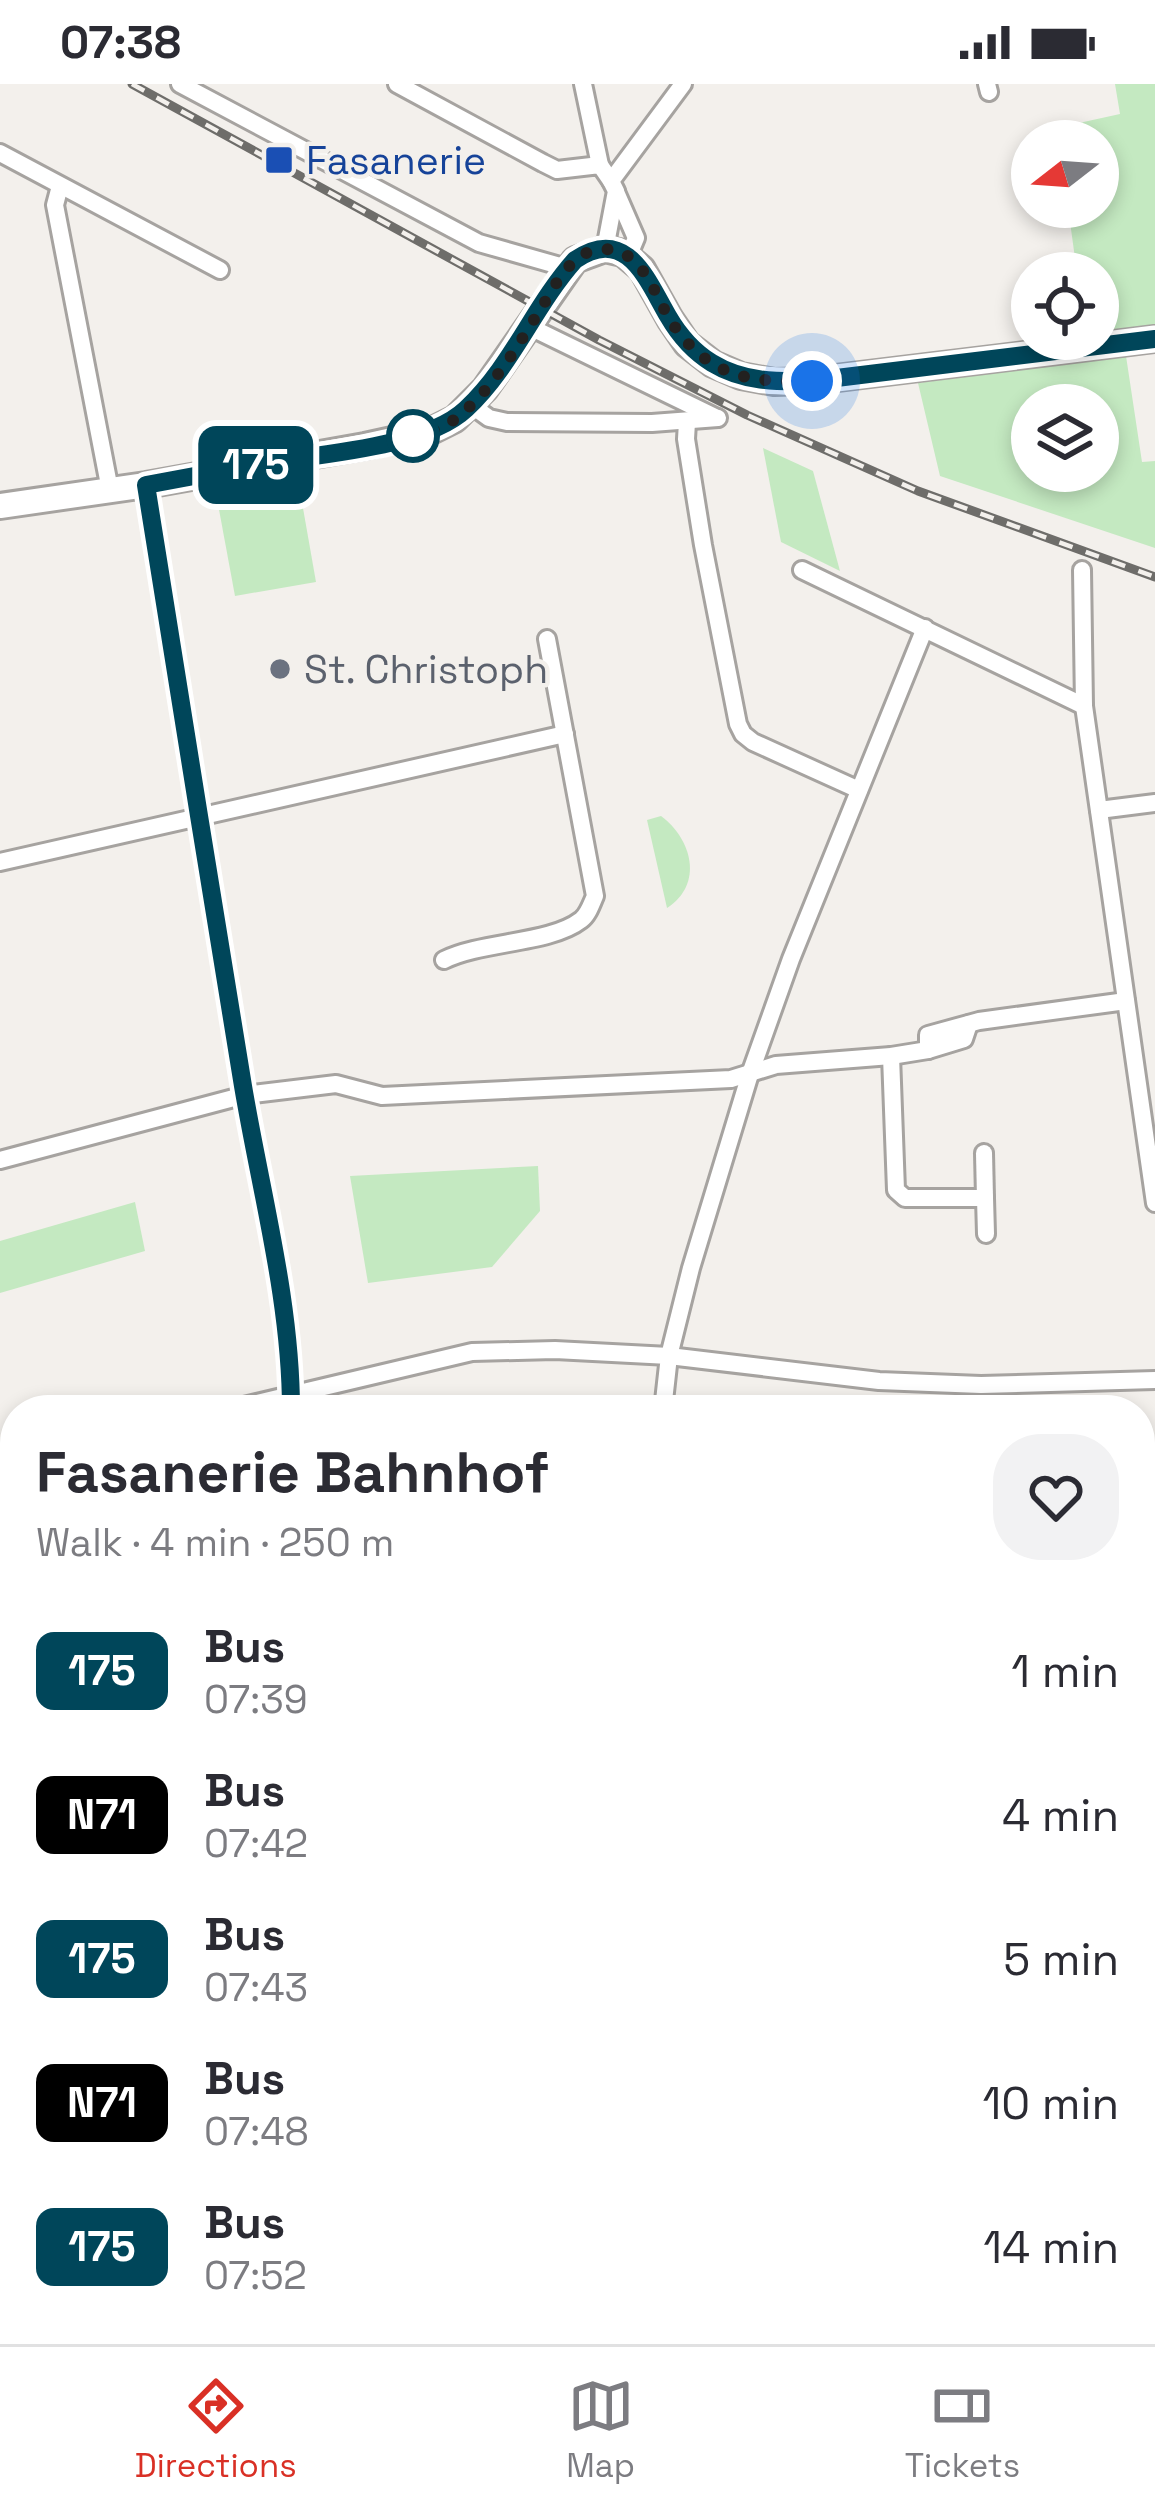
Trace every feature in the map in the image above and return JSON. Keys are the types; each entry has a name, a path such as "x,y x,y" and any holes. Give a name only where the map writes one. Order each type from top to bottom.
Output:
{"main road":[{"path":"0,506 146,485 429,432 471,405 568,268 583,255 616,253 643,269 687,344 713,364 774,382 1155,339"}],"street":[{"path":"180,84 479,243 568,268"},
{"path":"397,84 557,170 609,179"},
{"path":"583,84 609,179 636,238 616,253"},
{"path":"616,253 609,179 682,84"},
{"path":"0,153 220,270"},
{"path":"60,186 55,206 110,490"},
{"path":"471,405 489,418 507,422 718,418 530,327"},
{"path":"687,422 703,545 738,724 753,742 859,790"},
{"path":"146,485 275,1263 290,1395"},
{"path":"802,570 1084,706"},
{"path":"1082,570 1084,706 1155,1203"},
{"path":"665,1395 669,1356 692,1268 750,1074 790,959 925,628"},
{"path":"444,960 462,951 565,928 584,918 595,896 547,639"},
{"path":"0,862 565,734"},
{"path":"1099,810 1155,802"},
{"path":"0,1160 244,1095 336,1084 382,1096 711,1081 776,1065 928,1050 964,1039 969,1024 1126,1001"},
{"path":"892,1056 896,1190 904,1198 985,1198"},
{"path":"984,1153 986,1234"},
{"path":"316,1395 472,1352 555,1350 669,1356 879,1381 981,1385 1155,1380"}],"green space":[{"path":"1115,84 1155,84 1155,326 1119,330 1119,252 1074,252 1071,228 1119,228 1119,120 1093,120 1120,114"},
{"path":"1126,356 1142,462 1155,461 1155,548 940,476 918,383"},
{"path":"763,448 813,471 840,571 781,542"},
{"path":"297,474 316,582 235,596 215,488"},
{"path":"661,816 680,837 690,862 686,887 667,908 647,820"},
{"path":"538,1166 540,1211 492,1267 368,1283 350,1176"},
{"path":"135,1202 145,1251 0,1293 0,1241"}],"railway":[{"path":"132,84 599,340 747,415 918,491 1155,577"}],"bus line":[{"name":"175","path":"290,1395 275,1263 146,485 365,446 444,426 485,389 575,260 594,250 634,260 687,344 713,364 774,382 1155,339"}],"place":[{"name":"Fasanerie","path":"279,160"},
{"name":"St. Christoph","path":"280,669"}],"route":[{"path":"413,436 444,426 471,405 568,268 594,250 634,260 687,344 713,364 774,382 812,381"}]}
